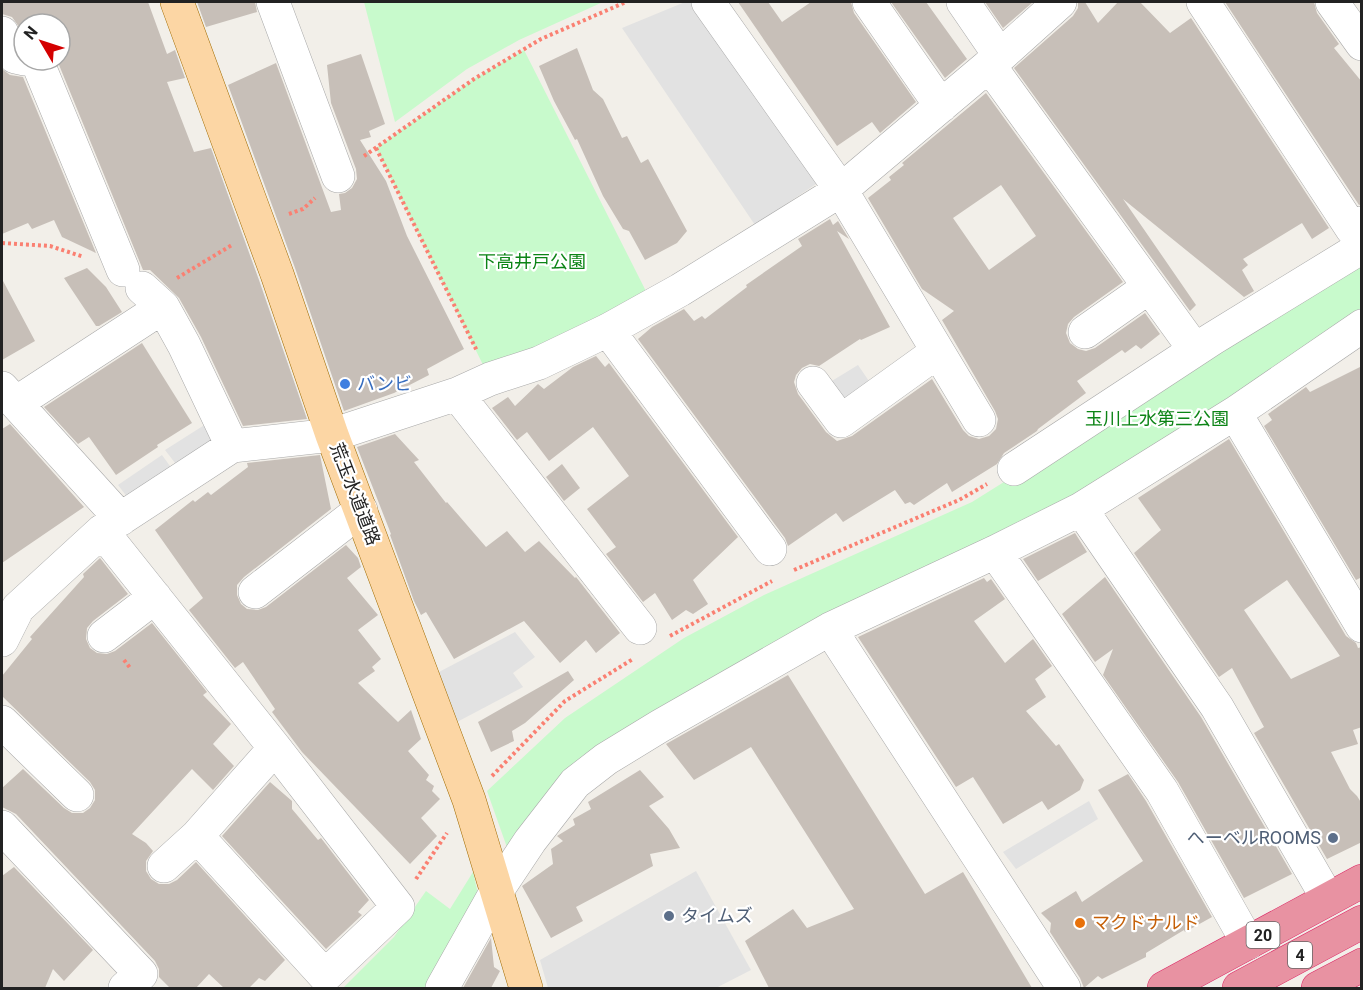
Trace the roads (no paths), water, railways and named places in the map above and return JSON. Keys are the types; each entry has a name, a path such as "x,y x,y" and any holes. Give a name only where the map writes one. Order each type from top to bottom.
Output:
{"highway":[{"name":"20","path":"1164,988 1362,881"},
{"name":"4","path":"1239,988 1362,922"},
{"name":"4","path":"1318,988 1362,965"}],"main road":[{"name":"荒玉水道道路","path":"177,2 260,228 332,435 469,800 526,988"}],"street":[{"path":"273,2 338,176"},
{"path":"708,2 841,190 979,420"},
{"path":"869,2 941,106"},
{"path":"963,2 994,61 1195,350"},
{"path":"2,640 18,608 111,525 232,446 332,435 457,394 490,378 539,363 608,330 680,290 841,190 1060,2"},
{"path":"1203,2 1352,228 1362,223"},
{"path":"1332,2 1362,44"},
{"path":"2,33 12,51"},
{"path":"42,72 143,288 184,345 232,446"},
{"path":"1014,469 1195,350 1362,247"},
{"path":"1085,332 1149,287"},
{"path":"143,288 9,396 111,525 155,597 398,907 317,982 197,836"},
{"path":"442,988 496,892 530,841 575,783 598,765 660,726 830,629 1081,509 1235,413 1362,326"},
{"path":"608,330 779,566"},
{"path":"813,383 842,421 937,352"},
{"path":"457,394 646,642"},
{"path":"1235,413 1362,626"},
{"path":"1081,509 1217,707 1328,899"},
{"path":"255,592 361,510"},
{"path":"995,552 1162,791 1248,943"},
{"path":"104,636 155,597"},
{"path":"830,629 1064,988"},
{"path":"2,722 77,795"},
{"path":"164,866 197,836 275,748"},
{"path":"2,827 141,974 125,988"}],"place":[{"name":"バンビ","path":"345,384"},
{"name":"へーベルROOMS","path":"1333,838"},
{"name":"タイムズ","path":"669,916"},
{"name":"マクドナルド","path":"1080,923"}],"park label":[{"name":"下高井戸公園","path":"532,262"},
{"name":"玉川上水第三公園","path":"1157,419"}]}
